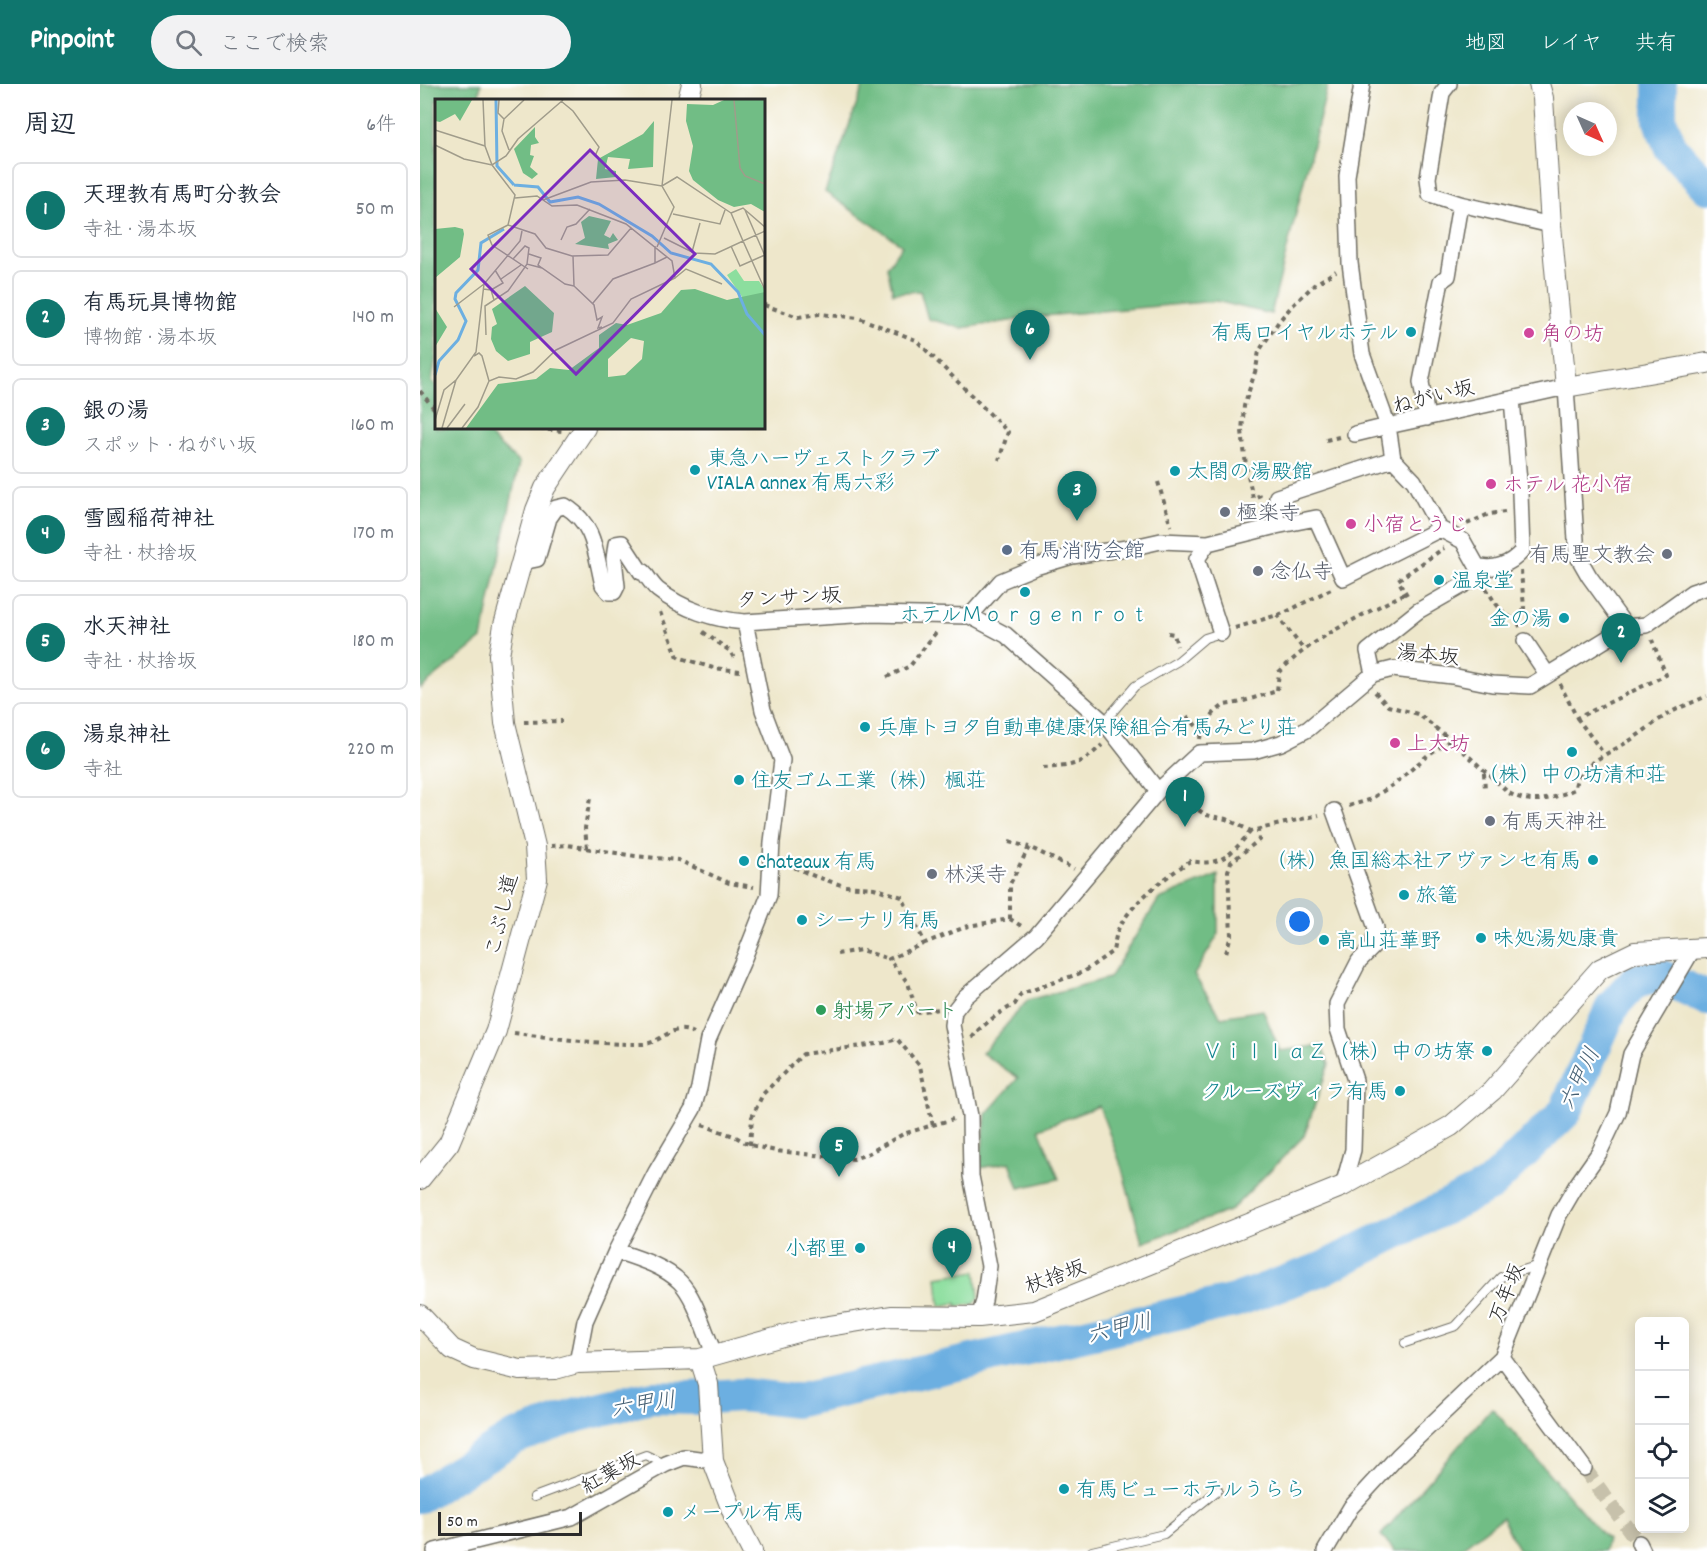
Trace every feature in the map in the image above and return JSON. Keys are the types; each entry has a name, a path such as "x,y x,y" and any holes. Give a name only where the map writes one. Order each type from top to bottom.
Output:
{"street":[{"path":"688,99 692,84"},
{"path":"1355,434 1388,426 1362,354 1350,263 1347,176 1362,84"},
{"path":"1449,84 1442,93 1428,178 1430,194 1460,204 1551,225"},
{"path":"1539,84 1543,98 1577,555 1589,576 1626,627"},
{"path":"1427,418 1420,382 1441,281 1448,276 1460,204"},
{"path":"1566,387 1707,363"},
{"name":"ねがい坂","path":"1394,459 1388,426 1566,387"},
{"path":"980,1317 989,1266 971,1176 970,1116 952,1025 954,1011 979,984 1036,936 1160,788 1199,753 1253,751 1281,743 1314,724 1370,676 1368,651 1418,611 1481,572 1515,560 1522,551 1512,399"},
{"name":"こぶし道","path":"420,1179 449,1143 496,1031 535,902 537,879 535,846 504,723 499,655 504,625 545,488 584,429"},
{"path":"1276,526 1277,497 1394,459 1414,481 1440,529 1463,541 1481,572"},
{"name":"タンサン坂","path":"522,562 537,559 549,518 556,508 565,506 576,512 589,528 603,585 609,592 614,591 617,586 614,559 616,544 621,543 640,572 644,572 657,590 696,611 729,621 869,614 970,616 1006,635 1109,728 1160,788"},
{"path":"970,616 1001,581 1035,567 1072,556 1161,541 1208,543 1316,518 1343,578 1440,529"},
{"path":"1208,543 1197,559 1221,633"},
{"name":"湯本坂","path":"1370,676 1393,669 1452,676 1492,684 1530,686 1626,627 1646,625 1692,592 1707,587"},
{"path":"577,1363 585,1321 616,1251 656,1172 693,1109 708,1040 769,895 782,760 748,673 745,622"},
{"path":"1526,641 1550,672"},
{"path":"1334,812 1376,928 1373,947 1359,961 1337,1004 1338,1029 1355,1080 1353,1150 1343,1186"},
{"name":"杖捨坂","path":"420,1315 452,1349 474,1359 520,1370 555,1369 577,1363 708,1357 804,1330 891,1316 980,1317 1034,1311 1343,1186 1451,1126 1492,1091 1600,969 1635,952 1695,954"},
{"name":"万年坂","path":"1325,1551 1351,1507 1398,1456 1502,1357 1559,1215 1599,1153 1618,1113 1631,1054 1695,954"},
{"path":"616,1251 661,1269 680,1282 702,1322 708,1357 713,1461 735,1518 752,1551"},
{"path":"1502,1357 1584,1468"},
{"name":"紅葉坂","path":"435,1551 459,1549 572,1517 684,1456 713,1461"}],"lane":[{"path":"1109,728 1135,686 1178,661 1205,638 1221,633"},
{"path":"1406,1343 1456,1326 1502,1277 1540,1265"},
{"path":"534,1497 646,1455 666,1464"},
{"path":"1092,1551 1164,1534 1218,1490"}],"path":[{"path":"1277,497 1273,492 1253,498 1245,466 1242,431 1244,406 1256,369 1259,351 1267,338 1291,307 1314,285 1333,274 1338,268 1338,263"},
{"path":"765,305 798,317 819,314 859,318 916,340 1008,432 999,460"},
{"path":"420,391 435,410"},
{"path":"1158,482 1175,541"},
{"path":"1201,731 1224,705 1237,704 1277,691 1279,672 1333,629 1406,593 1398,580 1457,538 1462,527 1489,514 1521,511"},
{"path":"1481,572 1494,603 1506,617 1518,621 1524,608 1524,586 1518,555"},
{"path":"1221,633 1277,615 1342,584 1343,578"},
{"path":"657,604 666,610"},
{"path":"887,677 909,666 926,647 947,615"},
{"path":"1277,615 1304,650"},
{"path":"1577,718 1666,675 1646,625"},
{"path":"695,626 730,651 748,673"},
{"path":"670,638 678,657 713,668 748,673"},
{"path":"1550,672 1577,718 1604,754"},
{"path":"1370,676 1388,706 1418,714 1451,740 1509,794 1531,801 1551,799 1575,789 1575,783 1589,766 1604,754 1627,742 1670,713 1707,696"},
{"path":"1187,716 1201,731 1202,735 1196,750 1199,753"},
{"path":"504,723 562,721"},
{"path":"1042,768 1073,766 1089,757 1109,728"},
{"path":"1160,788 1206,815 1226,819 1251,831 1258,830 1334,812 1369,800 1396,783 1429,754 1451,740"},
{"path":"1484,772 1485,790"},
{"path":"587,848 585,828 590,798"},
{"path":"1227,953 1231,935 1228,871 1231,862 1259,840 1258,830"},
{"path":"960,1061 968,1059 968,1043 977,1031 1006,1008 1015,1004 1021,994 1083,972 1113,951 1119,925 1138,903 1172,874 1190,861 1206,864 1231,854 1251,831"},
{"path":"1009,842 1029,847 1088,875"},
{"path":"560,846 678,860 729,883 769,890"},
{"path":"1010,919 1010,884 1029,847"},
{"path":"770,872 789,865 844,886 874,888 902,897 924,943"},
{"path":"889,959 968,926 1010,919 1036,936"},
{"path":"837,954 861,950 889,959 908,983 917,1012 944,1008 954,1011"},
{"path":"496,1031 646,1044 673,1031 684,1029 708,1040"},
{"path":"750,1145 752,1117 764,1094 802,1054 884,1043 897,1039 920,1066 933,1126"},
{"path":"687,1120 734,1136 750,1145 776,1151 854,1159 903,1134 955,1118 970,1116"}],"green space":[{"path":"420,84 481,84 478,99 435,99 435,362 432,382 435,385 435,429 482,429 519,463 482,639 420,689"},
{"path":"864,84 1328,84 1271,314 1216,301 1044,316 962,328 928,319 920,291 893,293 887,267 902,245 825,192"},
{"path":"1218,875 1218,935 1194,975 1221,1017 1263,1010 1280,1051 1321,1045 1329,1064 1304,1136 1231,1210 1142,1243 1121,1165 1099,1106 1039,1129 1059,1179 1019,1188 1010,1162 980,1168 986,1114 1018,1078 982,1053 1028,1000 1109,978 1159,899"},
{"path":"976,1271 979,1298 974,1304 957,1306 956,1303 940,1306 937,1277"},
{"path":"1492,1408 1607,1540 1604,1551 1519,1551 1502,1517 1457,1551 1395,1551 1381,1535"}],"waterway":[{"path":"1660,84 1660,120 1671,148 1707,187"},
{"name":"六甲川","path":"420,1496 513,1438 578,1415 651,1397 691,1398 741,1395 796,1401 1234,1301 1324,1268 1490,1185 1565,1112 1613,1005 1635,981 1658,975 1707,998"}],"tunnel":[{"path":"1584,1468 1639,1543"}],"place":[{"name":"有馬ロイヤルホテル","path":"1411,332"},
{"name":"角の坊","path":"1529,333"},
{"name":"湯泉神社","path":"1030,360"},
{"name":"東急ハーヴェストクラブ VIALA annex 有馬六彩","path":"695,470"},
{"name":"太閤の湯殿館","path":"1175,471"},
{"name":"ホテル 花小宿","path":"1491,484"},
{"name":"極楽寺","path":"1225,512"},
{"name":"銀の湯","path":"1077,521"},
{"name":"小宿とうじ","path":"1351,524"},
{"name":"有馬消防会館","path":"1007,550"},
{"name":"有馬聖文教会","path":"1667,554"},
{"name":"念仏寺","path":"1258,571"},
{"name":"温泉堂","path":"1439,580"},
{"name":"ホテルＭｏｒｇｅｎｒｏｔ","path":"1025,592"},
{"name":"金の湯","path":"1564,618"},
{"name":"有馬玩具博物館","path":"1621,663"},
{"name":"兵庫トヨタ自動車健康保険組合有馬みどり荘","path":"865,727"},
{"name":"上大坊","path":"1395,743"},
{"name":"（株）中の坊清和荘","path":"1572,752"},
{"name":"住友ゴム工業（株） 楓荘","path":"739,780"},
{"name":"有馬天神社","path":"1490,821"},
{"name":"天理教有馬町分教会","path":"1185,827"},
{"name":"（株）魚国総本社アヴァンセ有馬","path":"1593,860"},
{"name":"Chateaux 有馬","path":"744,861"},
{"name":"林渓寺","path":"932,874"},
{"name":"旅篭","path":"1404,895"},
{"name":"シーナリ有馬","path":"802,920"},
{"name":"味処湯処康貴","path":"1481,938"},
{"name":"高山荘華野","path":"1324,940"},
{"name":"射場アパート","path":"821,1010"},
{"name":"ＶｉｌｌａＺ（株）中の坊寮","path":"1487,1051"},
{"name":"クルーズヴィラ有馬","path":"1400,1091"},
{"name":"水天神社","path":"839,1177"},
{"name":"小都里","path":"860,1248"},
{"name":"雪國稲荷神社","path":"952,1278"},
{"name":"有馬ビューホテルうらら","path":"1064,1489"},
{"name":"メープル有馬","path":"668,1512"}]}
